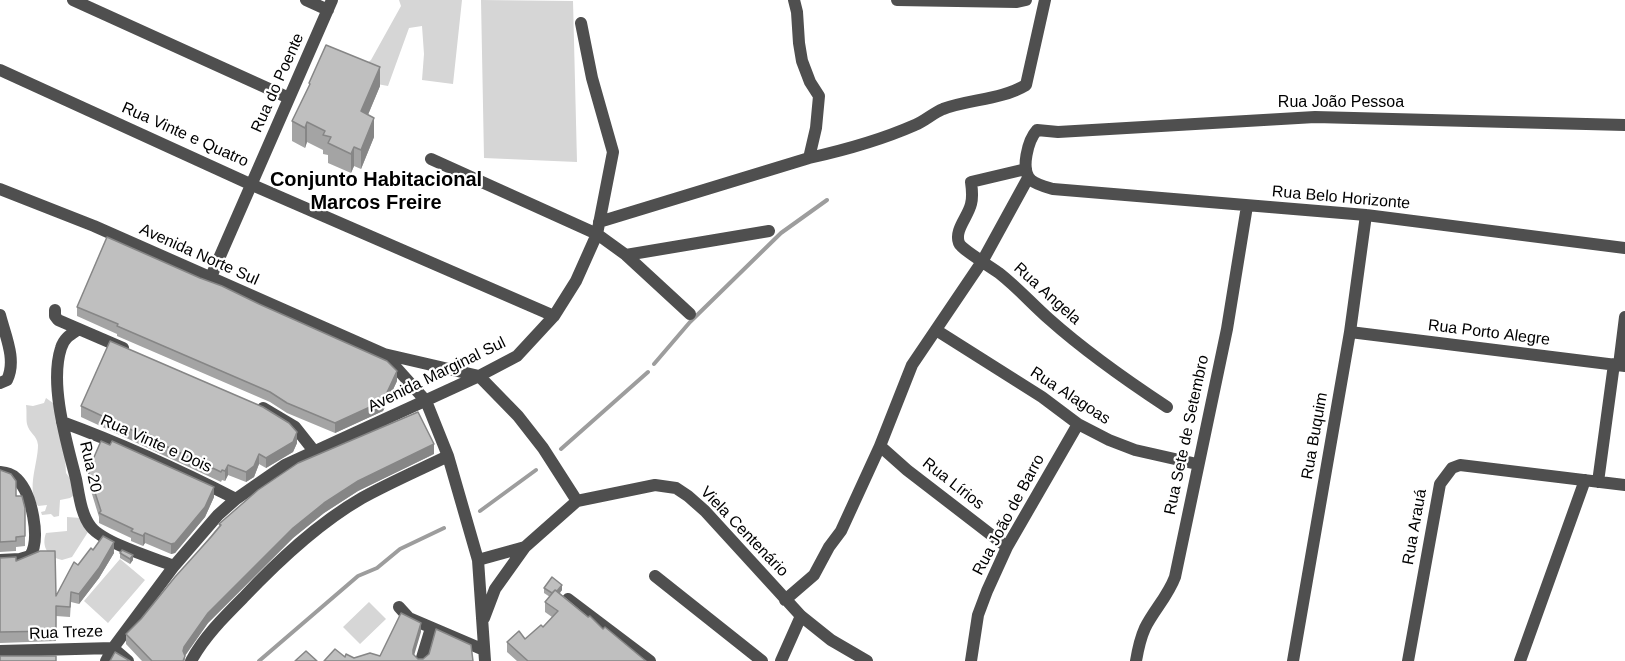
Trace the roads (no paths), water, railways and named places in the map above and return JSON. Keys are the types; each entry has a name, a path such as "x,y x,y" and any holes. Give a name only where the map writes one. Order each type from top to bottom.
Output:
{"street":[{"path":"73,0 289,98"},
{"path":"306,0 330,5"},
{"path":"794,0 802,61 810,82 819,96 816,128 809,158"},
{"path":"897,0 1006,2 1026,0"},
{"path":"598,228 809,158 876,140 917,125 942,109 1014,93 1026,85 1045,0"},
{"name":"Rua do Poente","path":"210,279 330,5"},
{"name":"Avenida Marginal Sul","path":"106,661 113,648 174,566 218,515 236,499 285,465 480,376 517,356 554,316 576,281 598,228 613,152 592,78 581,23"},
{"name":"Rua Vinte e Quatro","path":"0,70 250,184 554,316"},
{"name":"Rua João Pessoa","path":"1027,173 1028,149 1034,132 1037,130 1058,132 1315,117 1625,125"},
{"path":"431,159 598,228 690,314"},
{"path":"786,600 814,575 829,548 838,538 880,446 912,364 983,260 1027,173"},
{"name":"Rua Angela","path":"1027,173 971,182 972,202 960,228 958,241 962,248 983,260 1087,351 1167,407"},
{"name":"Rua Belo Horizonte","path":"1027,173 1042,186 1053,189 1366,215 1625,248"},
{"name":"Avenida Norte Sul","path":"0,189 94,226 384,354 480,376"},
{"name":"Rua Sete de Setembro","path":"1136,661 1146,627 1170,590 1175,577 1227,329 1247,206"},
{"name":"Rua Buquim","path":"1293,661 1350,332 1366,215"},
{"path":"626,255 770,231"},
{"path":"55,310 58,320 131,351"},
{"path":"0,315 11,364 3,382"},
{"path":"1520,661 1592,481 1619,365 1625,317"},
{"name":"Rua 20","path":"79,329 65,338 60,349 58,393 62,422 84,513 91,527 101,536 174,566"},
{"name":"Rua Alagoas","path":"936,330 1041,397 1078,424 1109,440 1135,450 1197,464"},
{"name":"Rua Porto Alegre","path":"1350,332 1619,365"},
{"name":"Avenida Norte Sul","path":"384,354 426,401 448,456 478,560 485,658"},
{"path":"480,376 518,416 543,448 577,501 525,547 495,589 482,621"},
{"path":"256,405 285,420 295,428 314,451"},
{"name":"Rua Vinte e Dois","path":"62,422 167,464 236,499"},
{"name":"Rua João de Barro","path":"971,661 978,615 1007,547 1078,424"},
{"name":"Rua Lírios","path":"880,446 1007,547"},
{"path":"190,661 216,625 273,567 323,524 361,499 448,456"},
{"name":"Rua Arauá","path":"1408,661 1440,484 1452,468 1460,465 1625,485"},
{"path":"0,472 9,473 24,487 33,516 35,543 30,556 0,560"},
{"name":"Viela Centenário","path":"577,501 655,485 676,488 705,511 801,616 831,640 867,661"},
{"path":"478,560 525,547"},
{"path":"655,576 762,661"},
{"path":"568,599 650,661"},
{"path":"399,607 409,618 485,658"},
{"path":"781,661 801,616"},
{"path":"422,661 431,628"},
{"name":"Rua Treze","path":"0,651 113,648 128,661"}],"waterway":[{"path":"654,364 690,322 781,233 827,200"},
{"path":"561,449 648,372"},
{"path":"480,511 536,470"},
{"path":"259,661 358,576 377,568 400,549 444,528"}],"district":[{"name":"Conjunto Habitacional Marcos Freire","path":"376,192"}]}
